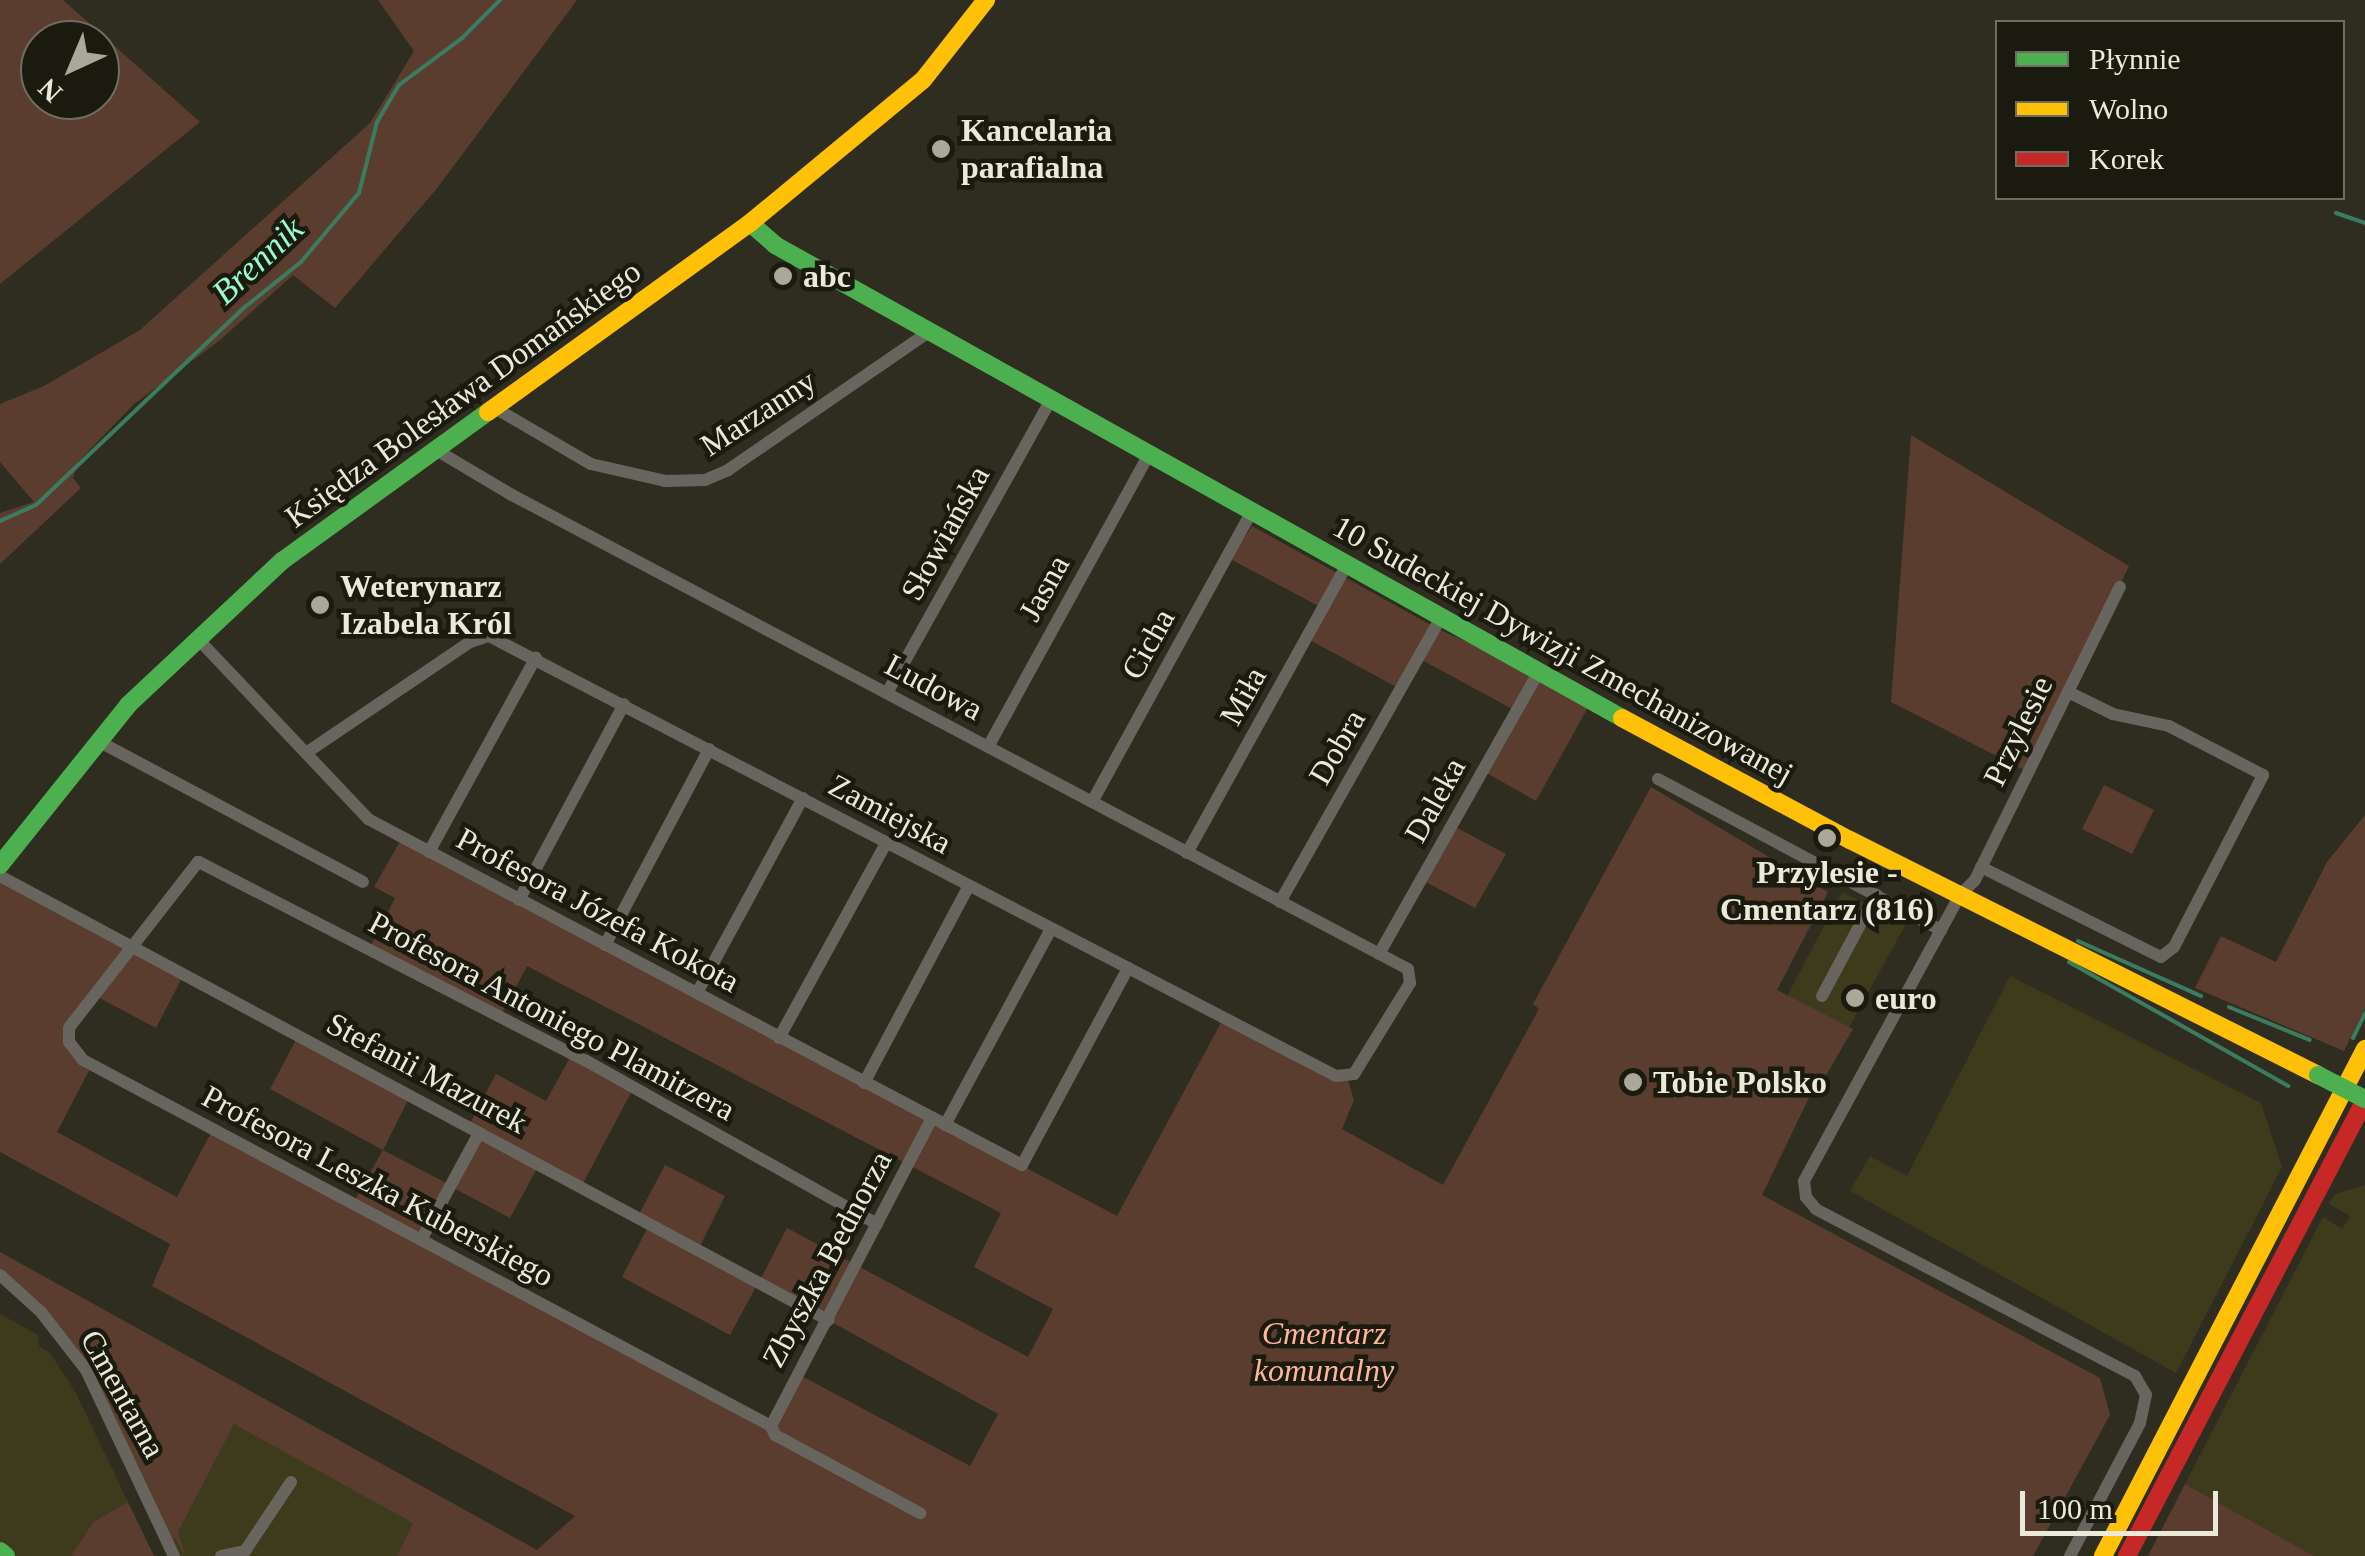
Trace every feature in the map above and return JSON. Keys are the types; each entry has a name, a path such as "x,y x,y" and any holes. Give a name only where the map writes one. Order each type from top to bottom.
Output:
{"main road":[{"name":"Księdza Bolesława Domańskiego","path":"0,865 128,705 291,554 750,224 923,80 986,0"},
{"name":"10 Sudeckiej Dywizji Zmechanizowanej","path":"750,224 774,245 1538,672 1960,895 2365,1099"},
{"path":"2103,1556 2365,1049"},
{"path":"2127,1556 2365,1099"},
{"path":"0,1551 6,1556"}],"street":[{"name":"Marzanny","path":"495,408 591,464 665,480 704,480 728,470 929,332"},
{"name":"Słowiańska","path":"888,693 1050,400"},
{"name":"Ludowa","path":"436,450 512,496 1408,969"},
{"name":"Jasna","path":"988,747 1148,456"},
{"name":"Cicha","path":"1092,802 1251,513"},
{"name":"Miła","path":"1187,853 1346,566"},
{"name":"Przylesie","path":"2070,1556 2140,1423 2146,1395 2135,1376 1816,1209 1806,1197 1804,1181 1960,895 1982,867 2120,587"},
{"name":"Dobra","path":"1280,902 1441,618"},
{"name":"Zamiejska","path":"306,753 480,636 497,638 1336,1076 1354,1074 1410,982 1408,969"},
{"name":"Profesora Józefa Kokota","path":"198,639 368,818 1022,1165 1128,968"},
{"path":"428,852 536,658"},
{"name":"Daleka","path":"1379,954 1538,672"},
{"path":"1982,867 2160,958 2174,947 2263,776 2168,726 2113,714 2068,692"},
{"path":"519,900 624,704"},
{"path":"98,741 364,882"},
{"path":"605,946 709,748"},
{"path":"1658,778 1941,930"},
{"path":"697,994 803,798"},
{"path":"779,1038 886,843"},
{"name":"Profesora Antoniego Plamitzera","path":"130,946 198,862 586,1061 877,1224"},
{"name":"Stefanii Mazurek","path":"0,876 828,1320"},
{"path":"864,1083 968,887"},
{"path":"1822,996 1876,895"},
{"name":"Zbyszka Bednorza","path":"771,1426 877,1224 1051,929"},
{"name":"Profesora Leszka Kuberskiego","path":"130,946 72,1019 68,1035 77,1055 771,1426 775,1435 920,1513"},
{"path":"421,1240 479,1132"},
{"name":"Cmentarna","path":"0,1276 41,1312 86,1370 174,1556"},
{"path":"221,1556 245,1551 290,1482"}],"shaded area":[{"path":"1842,892 1906,924 1849,1027 1787,996"},
{"path":"2010,976 2261,1103 2282,1167 2176,1373 1850,1191 1870,1156 1907,1176"},
{"path":"2365,1185 2365,1556 2314,1556 2185,1484 2323,1217 2342,1229 2350,1216 2329,1204 2335,1194"},
{"path":"0,1314 38,1335 39,1346 50,1353 76,1393 128,1502 93,1522 71,1556 16,1556 0,1541"},
{"path":"234,1423 414,1523 397,1556 174,1556 170,1547"}],"green space":[{"path":"0,0 63,0 85,20 20,20 20,120 120,120 120,51 200,122 0,284"},
{"path":"378,0 577,0 438,187 335,308 293,275 219,341 134,404 79,461 73,478 81,488 0,564 0,513 34,502 0,462 0,404 44,386 140,330 370,123 414,51"},
{"path":"1911,435 2129,566 2028,772 1891,702"},
{"path":"1252,526 1440,630 1538,673 1591,702 1536,801 1483,771 1516,711 1420,659 1402,690 1306,638 1322,608 1230,559"},
{"path":"2104,785 2154,810 2132,854 2082,829"},
{"name":"Cmentarz komunalny","path":"1651,787 1828,892 1777,990 1853,1029 1825,1077 1820,1075 1762,1195 2100,1378 2110,1415 2033,1556 397,1556 413,1523 234,1424 178,1532 185,1555 175,1538 170,1547 86,1370 0,1274 0,1252 537,1550 575,1516 152,1286 170,1244 0,1152 0,876 184,974 156,1028 92,994 68,1035 92,1065 57,1132 177,1197 213,1129 353,1203 383,1150 450,1185 478,1133 468,1127 496,1074 546,1101 572,1054 634,1087 581,1187 539,1165 510,1218 450,1186 421,1239 770,1425 798,1374 970,1466 998,1414 828,1320 758,1283 730,1335 622,1277 649,1225 637,1218 665,1165 725,1196 698,1250 759,1282 787,1228 1028,1357 1053,1309 974,1267 1001,1213 527,966 500,1017 369,949 395,898 374,887 402,838 1117,1216 1224,1017 1347,1077 1354,1100 1342,1129 1443,1185 1539,1009 1533,1004"},
{"path":"2365,815 2365,1008 2344,1051 2195,988 2221,936 2276,962 2327,862"},
{"path":"1452,825 1506,854 1475,908 1422,880"},
{"path":"298,1036 410,1096 383,1150 270,1089"},
{"path":"2185,1484 2314,1556 2148,1556"},
{"path":"128,1502 154,1556 71,1556 93,1522"}],"waterway":[{"name":"Brennik","path":"0,521 36,505 245,307 301,262 359,193 377,122 399,85 462,38 500,0"},
{"path":"2336,213 2365,223"},
{"path":"2078,941 2201,996"},
{"path":"2069,962 2288,1086"},
{"path":"2229,1007 2310,1040"},
{"path":"2353,1038 2365,1013"}],"traffic: fast":[{"path":"750,223 775,245 1622,718"},
{"path":"0,865 128,705 282,561 488,412"},
{"path":"2318,1075 2365,1099"},
{"path":"0,1551 6,1556"}],"traffic: slow":[{"path":"488,412 750,223 923,80 986,0"},
{"path":"1622,718 1850,840 2318,1075"},
{"path":"2103,1556 2365,1049"}],"traffic: jam":[{"path":"2127,1556 2365,1100"}],"place":[{"name":"Kancelaria parafialna","path":"941,149"},
{"name":"abc","path":"783,276"},
{"name":"Weterynarz Izabela Król","path":"320,605"},
{"name":"Przylesie - Cmentarz (816)","path":"1827,838"},
{"name":"euro","path":"1855,998"},
{"name":"Tobie Polsko","path":"1633,1082"}]}
